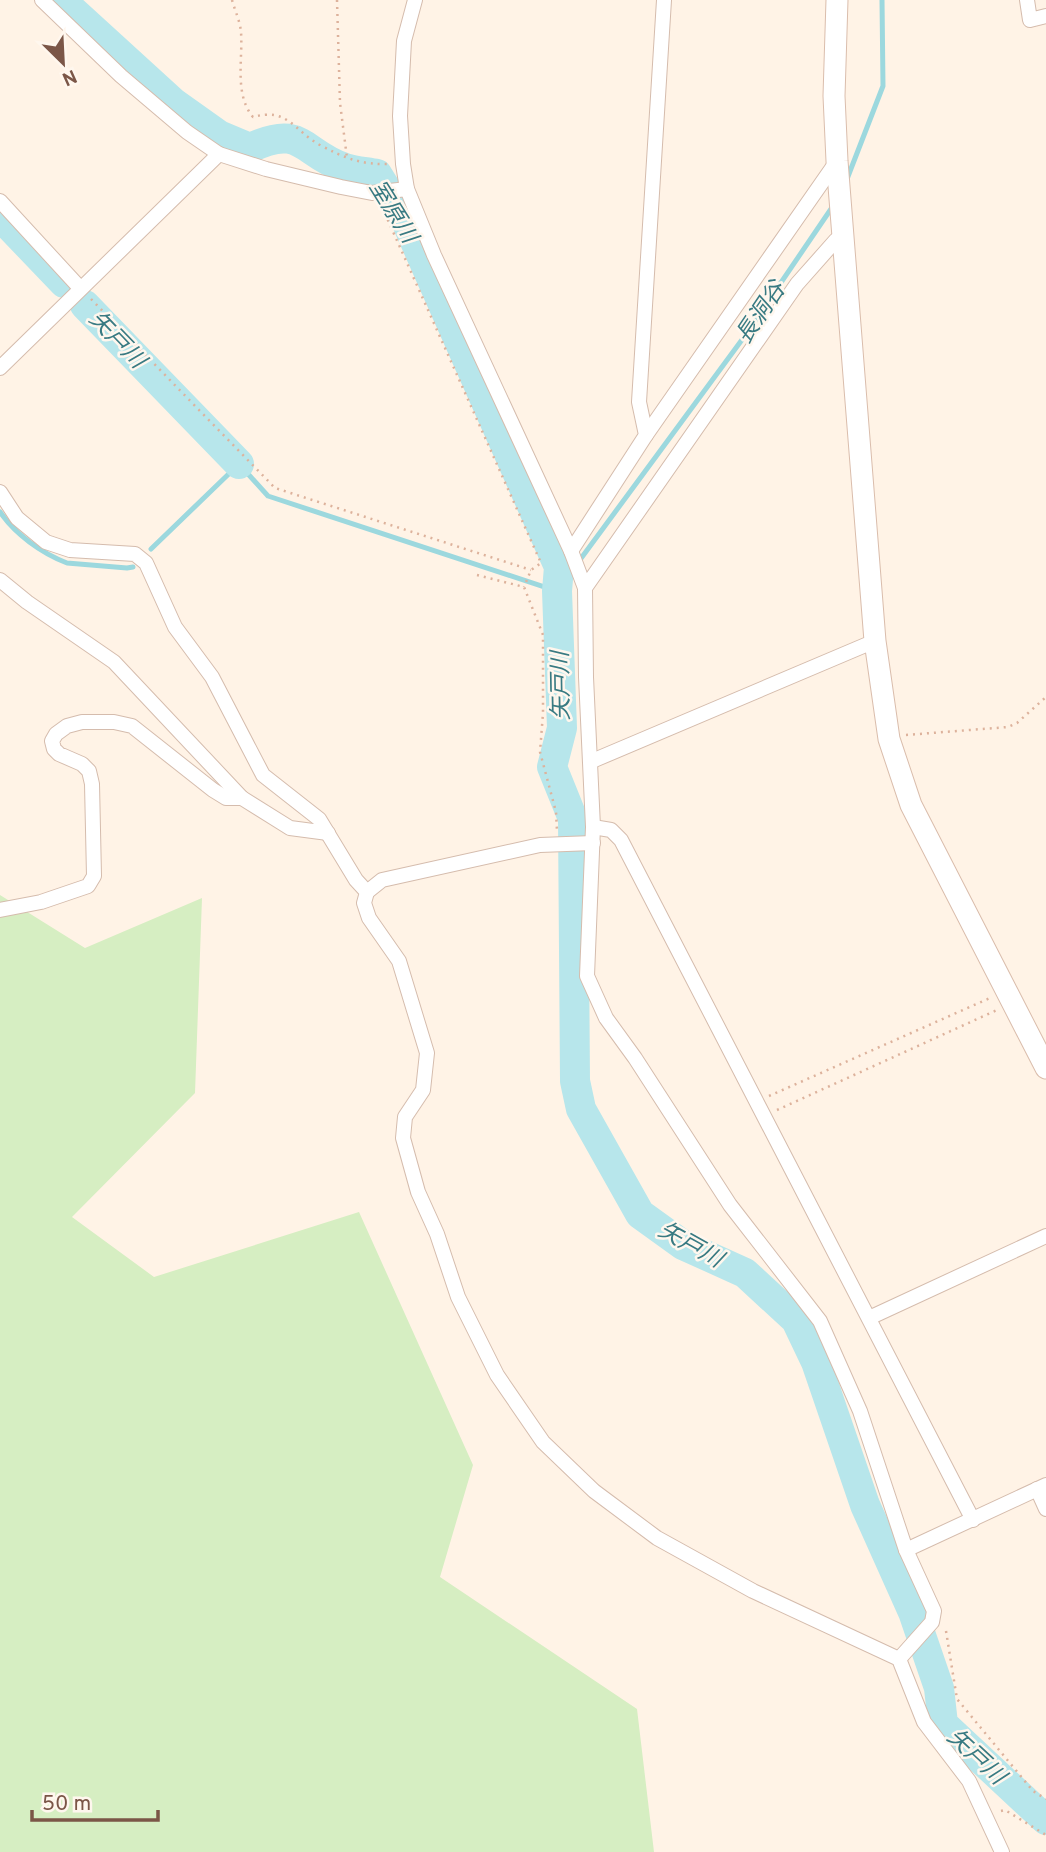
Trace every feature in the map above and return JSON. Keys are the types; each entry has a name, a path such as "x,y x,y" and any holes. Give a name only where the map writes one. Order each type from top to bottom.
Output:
{"street":[{"path":"42,0 121,76 187,132 219,154 266,169 372,193 407,189"},
{"path":"415,0 404,41 400,116 407,189 434,255 571,551 583,583 593,827 587,976 606,1018 730,1205 820,1321 860,1410 906,1550 933,1617 899,1659"},
{"path":"646,435 639,402 664,0"},
{"path":"837,0 834,96 837,162 875,641 889,739 911,805 1046,1068"},
{"path":"1027,0 1030,20 1046,16"},
{"path":"0,368 219,154"},
{"path":"571,551 646,435 837,162"},
{"path":"0,201 80,288"},
{"path":"583,583 797,284 836,240 845,238"},
{"path":"0,492 17,518 46,542 70,550 135,554 146,563 176,627 212,677 263,775 319,819 356,880 367,892"},
{"path":"0,580 114,662 242,798 290,828 328,833"},
{"path":"592,761 875,641"},
{"path":"0,910 41,902 89,886 94,876 92,784 89,771 82,764 59,754 52,741 56,734 67,726 82,722 114,722 132,726 213,790 226,798 242,798"},
{"path":"593,827 611,830 621,840 974,1520"},
{"path":"593,843 540,845 382,880 367,892 364,903 369,918 398,961 427,1053 422,1090 405,1116 403,1138 418,1192 437,1234 458,1297 497,1375 535,1431 594,1491 657,1538 753,1591 899,1659 924,1722 969,1781 1002,1852"},
{"path":"869,1318 1046,1236"},
{"path":"906,1550 1042,1487 1046,1509"}],"path":[{"path":"232,0 241,30 240,66 244,106 253,117 267,113 276,114 297,126 317,143 346,158 368,165 403,164"},
{"path":"337,0 340,103 346,158"},
{"path":"372,193 383,209 541,563 531,570 524,587 543,635 544,713 540,752 556,812 559,845"},
{"path":"80,288 275,488 531,570"},
{"path":"477,576 524,587"},
{"path":"889,739 902,735 959,729 1008,727 1017,723 1046,697"},
{"path":"756,1101 1009,997"},
{"path":"764,1115 1009,997"},
{"path":"933,1617 945,1626 957,1699 1033,1791 1046,1798"},
{"path":"985,1814 1005,1810 1046,1835"}],"green space":[{"path":"0,895 85,948 202,898 195,1093 72,1217 154,1277 359,1212 473,1465 440,1577 637,1709 654,1852 0,1852"}],"waterway":[{"name":"矢戸川","path":"61,0 174,103 219,135 250,148 267,141 292,139 330,162 345,168 377,174 406,221 559,567 557,591 562,728 552,767 573,819 575,1081 581,1109 640,1214 683,1245 745,1273 796,1320 816,1362 865,1505 913,1612 939,1688 943,1724 1046,1820"},
{"name":"長洞谷","path":"847,179 883,86 882,0"},
{"name":"長洞谷","path":"151,549 239,464 268,496 557,591 744,337 833,206"},
{"name":"矢戸川","path":"0,216 64,283"},
{"name":"矢戸川","path":"85,305 239,464"},
{"path":"0,512 29,542 67,563 133,567"}],"water label":[{"name":"室原川","path":"394,211"}]}
